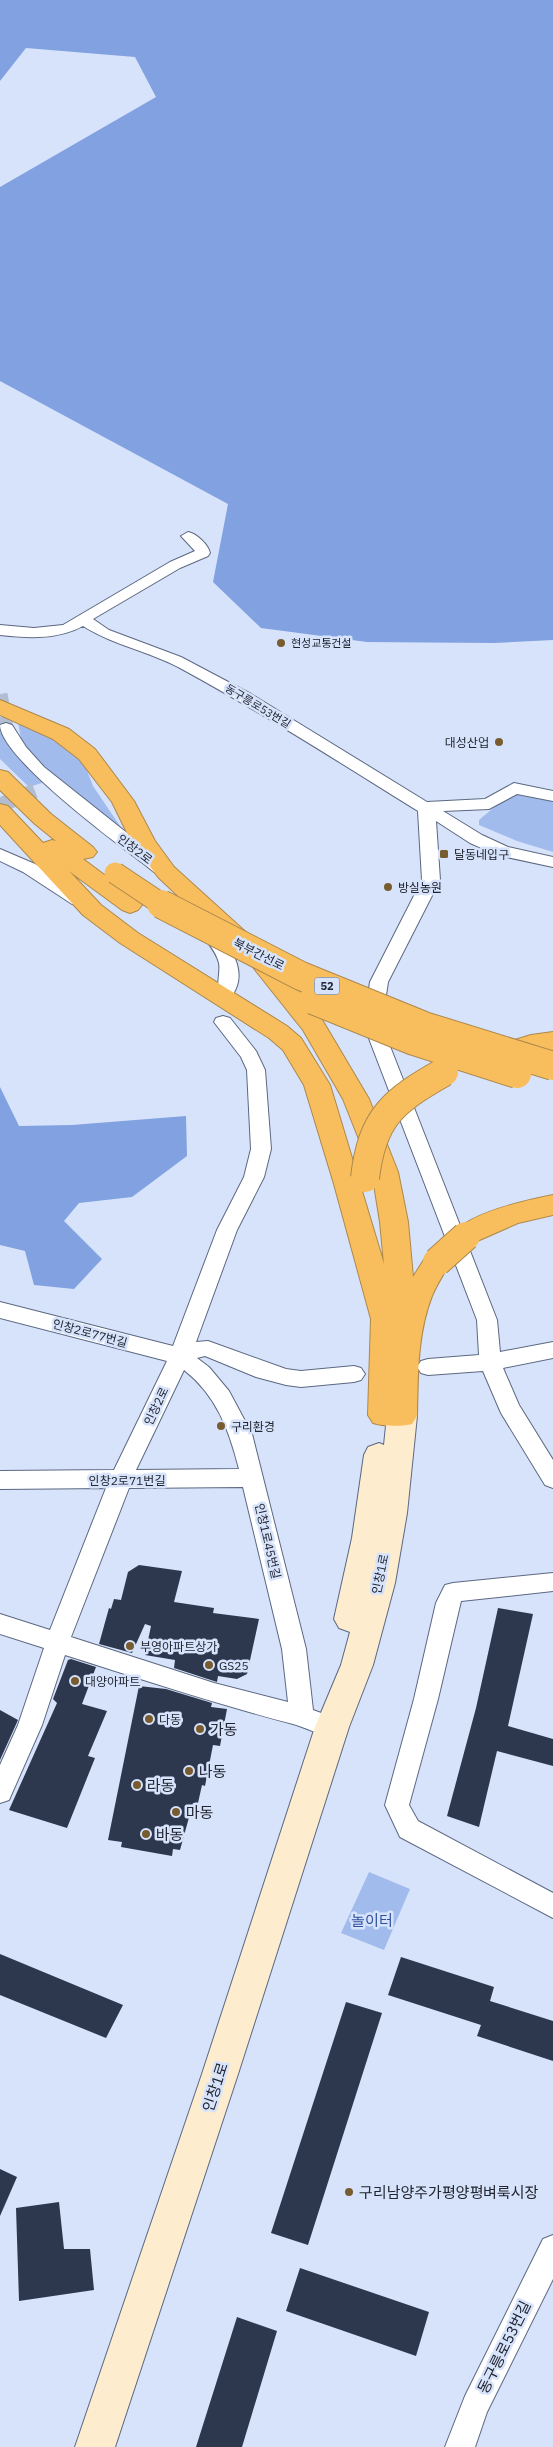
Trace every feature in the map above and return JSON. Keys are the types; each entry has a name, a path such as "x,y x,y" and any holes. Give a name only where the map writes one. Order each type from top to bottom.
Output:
{"highway":[{"path":"3,718 61,734 87,754 123,801 144,843 166,872 261,960 312,1024 356,1099 385,1172 394,1222 405,1343"},
{"name":"북부간선로","path":"0,777 43,819 115,873 168,908 301,976 424,1026 553,1066"},
{"name":"북부간선로","path":"0,802 72,864 130,905 188,940 311,1000 374,1027 456,1057 553,1084"},
{"path":"0,811 90,908 129,938 278,1032 292,1044 316,1085 348,1184 385,1320"},
{"path":"392,1416 385,1320 366,1178 366,1155 373,1134 382,1119 409,1091 444,1072 497,1054 553,1041"},
{"path":"392,1416 412,1310 425,1278 437,1262 466,1236 492,1221 523,1210 553,1205"}],"street":[{"path":"0,630 50,633 68,628 84,620 175,565 201,555 203,550 188,536"},
{"name":"동구릉로53번길","path":"84,620 104,633 168,657 263,707 426,807 462,832 503,851 553,862"},
{"name":"인창2로","path":"3,718 19,751 52,782 128,845 166,872 173,888 222,945 231,972 227,990"},
{"path":"35,790 52,782"},
{"path":"429,838 441,826 450,826 462,832 489,804 514,788 553,796"},
{"path":"489,804 426,807 431,880 380,982 374,1015 377,1036 487,1320 490,1362 509,1407 553,1479"},
{"path":"0,854 29,868 90,908"},
{"name":"인창2로","path":"0,1792 30,1725 58,1641 122,1479 180,1356 227,1230 254,1177 261,1149 256,1070 249,1056 223,1022"},
{"name":"인창2로77번길","path":"0,1310 180,1356"},
{"path":"180,1356 202,1348 263,1371 300,1378 354,1374"},
{"path":"428,1367 490,1362 553,1350"},
{"name":"인창1로45번길","path":"180,1356 202,1373 233,1416 241,1434 294,1649 317,1722"},
{"name":"인창1로","path":"95,2447 220,2074 317,1722 357,1665 379,1583 392,1513 392,1416"},
{"name":"인창2로71번길","path":"0,1480 253,1478"},
{"path":"553,1582 453,1592 448,1603 426,1699 397,1805 409,1829 553,1906"},
{"path":"0,1624 58,1641 214,1693 317,1722"},
{"name":"동구릉로53번길","path":"460,2447 475,2406 553,2249"}],"green space":[{"path":"18,722 41,730 83,760 93,786 124,832 120,835 33,756 21,739"},
{"path":"0,732 45,782 29,787 0,759"},
{"path":"512,792 553,800 553,852 517,841 479,825 479,820"},
{"name":"놀이터","path":"369,1872 410,1889 384,1950 341,1933"}],"shaded area":[{"path":"0,0 553,0 553,640 494,643 367,642 261,628 213,582 228,504 0,381 0,187 156,97 135,57 26,48 0,81"},
{"path":"0,1087 19,1126 72,1125 186,1116 187,1156 132,1197 79,1203 64,1221 102,1259 74,1289 34,1285 25,1251 0,1245"}],"building":[{"path":"139,1565 182,1571 174,1602 214,1608 213,1613 259,1619 247,1674 237,1679 218,1676 217,1682 174,1668 175,1660 145,1655 151,1626 145,1624 132,1653 99,1644 109,1608 111,1609 114,1599 121,1600 128,1572"},
{"path":"498,1608 533,1614 508,1726 553,1739 553,1766 497,1751 479,1827 447,1816 476,1708"},
{"path":"71,1659 96,1667 82,1704 107,1711 88,1756 95,1758 67,1828 9,1810 57,1703 53,1699 68,1660"},
{"path":"139,1686 166,1689 212,1703 211,1707 227,1709 220,1746 213,1745 205,1786 202,1785 198,1803 193,1803 180,1850 173,1849 172,1856 121,1847 122,1842 108,1840"},
{"path":"0,1710 18,1720 0,1760"},
{"path":"0,1954 123,2005 106,2038 0,1995"},
{"path":"401,1957 494,1987 490,2001 553,2021 553,2061 477,2036 481,2025 388,1995"},
{"path":"346,2002 382,2013 308,2245 271,2233"},
{"path":"0,2169 17,2177 0,2216"},
{"path":"59,2202 64,2249 90,2249 94,2290 19,2301 16,2208"},
{"path":"300,2268 429,2312 416,2356 286,2311"},
{"path":"237,2317 277,2331 242,2447 196,2447"}],"tunnel":[{"path":"0,694 6,728"},
{"path":"0,805 35,791"}],"place":[{"name":"현성교통건설","path":"281,643"},
{"name":"대성산업","path":"499,742"},
{"name":"달동네입구","path":"444,854"},
{"name":"방실농원","path":"388,887"},
{"name":"구리환경","path":"221,1426"},
{"name":"부영아파트상가","path":"130,1646"},
{"name":"GS25","path":"209,1665"},
{"name":"대양아파트","path":"75,1681"},
{"name":"다동","path":"149,1719"},
{"name":"가동","path":"200,1729"},
{"name":"나동","path":"189,1771"},
{"name":"라동","path":"137,1785"},
{"name":"마동","path":"176,1812"},
{"name":"바동","path":"146,1834"},
{"name":"구리남양주가평양평벼룩시장","path":"349,2192"}]}
